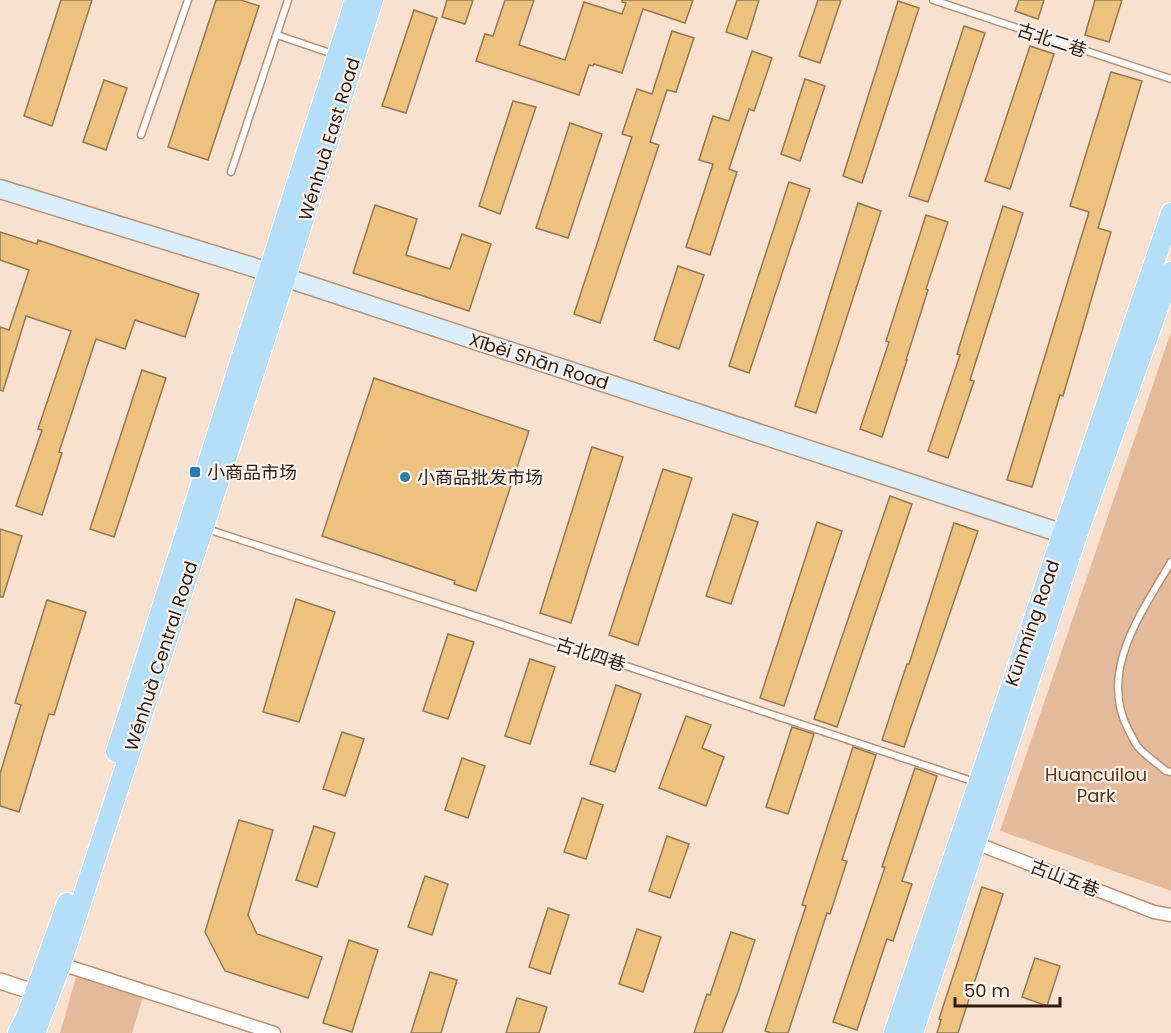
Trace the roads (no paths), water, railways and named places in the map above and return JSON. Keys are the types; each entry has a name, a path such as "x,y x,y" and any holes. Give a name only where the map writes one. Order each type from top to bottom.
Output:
{"main road":[{"path":"18,1033 42,995 73,886 277,275 355,0"},
{"name":"Wénhuà East Road","path":"277,275 373,0"},
{"name":"Xīběi Shān Road","path":"0,189 277,275 1069,536"},
{"name":"Kūnmíng Road","path":"913,1033 968,840 1069,536 1171,213"},
{"name":"Kūnmíng Road","path":"894,1033 968,840 978,784 1069,536 1171,272"},
{"name":"Wénhuà Central Road","path":"35,1033 42,995 61,964 203,527 277,275"}],"street":[{"name":"古山五巷","path":"968,840 1154,912 1171,915"},
{"path":"61,964 274,1033"},
{"path":"0,981 42,995"}],"lane":[{"path":"141,135 188,0"},
{"path":"231,172 288,0"},
{"name":"古北二巷","path":"933,0 1171,79"},
{"path":"277,35 338,56"},
{"name":"古北四巷","path":"203,527 978,784"},
{"path":"1171,562 1138,616 1121,660 1118,689 1120,716 1137,746 1166,771 1171,772"}],"place":[{"name":"小商品市场","path":"195,472"},
{"name":"小商品批发市场","path":"405,477"}],"park label":[{"name":"Huancuilou Park","path":"1096,784"}]}
